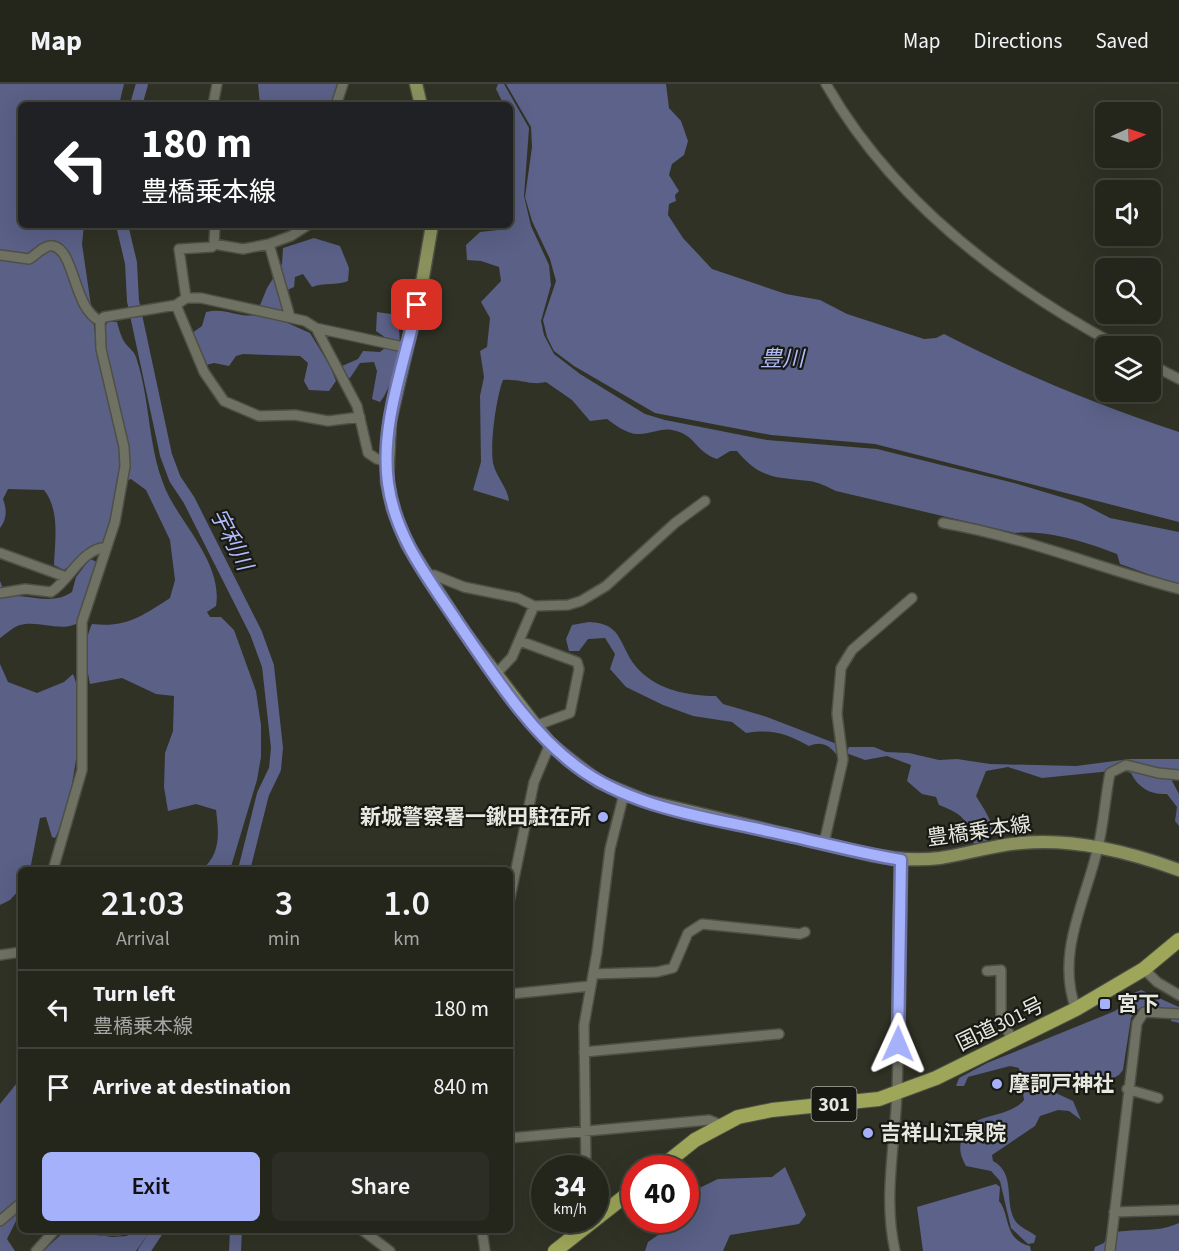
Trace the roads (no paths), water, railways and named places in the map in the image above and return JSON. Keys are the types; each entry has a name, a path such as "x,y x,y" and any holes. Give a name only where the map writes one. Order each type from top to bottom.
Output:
{"highway":[{"name":"国道301号","path":"676,1155 695,1140 721,1125 762,1111 879,1100 897,1094 1013,1042 1076,1009 1144,969 1179,940"},
{"path":"609,1209 621,1199"},
{"path":"555,1251 578,1233"}],"main road":[{"path":"416,84 420,102"},
{"name":"豊橋乗本線","path":"431,228 408,348 390,422 386,461 393,509 407,544 428,579 495,675 550,744 576,767 624,794 673,809 901,860 939,858 1019,843 1070,842 1098,847 1179,870"}],"street":[{"path":"214,102 217,84"},
{"path":"337,102 343,84"},
{"path":"826,84 856,131 882,164 952,235 1023,288 1102,336"},
{"path":"214,244 215,228"},
{"path":"186,298 179,249 212,247 214,244 243,249 270,244 291,236 303,228"},
{"path":"270,244 290,317"},
{"path":"0,255 29,259 46,247 52,246 59,249 72,271 81,304 100,321 101,348 124,447 125,466 120,500 108,547 82,622 82,770 54,867"},
{"path":"100,321 104,317 176,304 186,298 218,300 305,321 316,328 408,348"},
{"path":"176,304 204,372 224,401 258,416 295,415 328,420 360,417"},
{"path":"316,328 351,394 360,417 368,453 377,459 386,461"},
{"path":"1161,370 1179,379"},
{"path":"428,579 434,575 464,587 519,598 534,606 568,605 593,595 705,501"},
{"path":"943,523 1011,536 1098,566 1179,589"},
{"path":"0,594 25,589 51,592 87,555 108,547"},
{"path":"0,553 66,577"},
{"path":"824,843 843,760 837,714 841,668 852,650 912,598"},
{"path":"495,675 512,657 534,606"},
{"path":"520,641 577,662 579,669 570,713 535,726"},
{"path":"513,884 534,782 550,744"},
{"path":"1076,1009 1071,995 1071,933 1098,847 1110,773 1126,765 1158,773 1179,775"},
{"path":"585,1155 584,1052 590,986 610,849 624,794"},
{"path":"895,1251 890,1216 889,1183 897,1094 901,860"},
{"path":"593,974 657,972 673,968 688,933 702,924 800,934 805,932"},
{"path":"0,955 18,952"},
{"path":"1144,969 1156,981 1179,995"},
{"path":"987,971 1001,970 1002,1016 1013,1042"},
{"path":"513,994 590,986"},
{"path":"1110,1251 1127,1089 1139,1015 1144,1012 1179,1014"},
{"path":"584,1052 779,1034"},
{"path":"1127,1089 1158,1098"},
{"path":"513,1138 709,1120 721,1125"},
{"path":"0,1221 18,1206"},
{"path":"1114,1212 1179,1210"},
{"path":"36,1251 52,1233"},
{"path":"366,1233 390,1251"},
{"path":"482,1233 485,1251"}],"water":[{"name":"豊川","path":"506,84 666,84 669,108 681,121 688,141 684,155 672,164 669,175 679,191 675,195 676,201 669,204 668,215 683,238 712,269 786,294 820,300 847,314 924,339 936,338 944,334 1060,388 1179,432 1179,522 875,444 771,435 655,413 574,366 554,351 547,337 543,320 556,281 550,259 532,221 525,197 532,147 531,127"},
{"path":"996,1184 1000,1187 999,1201 1011,1233 1021,1243 1030,1246 1031,1251 923,1251 917,1207"}],"waterway":[{"name":"宇利川","path":"137,102 142,84"},
{"name":"宇利川","path":"123,228 131,263 133,301 166,455 175,479 189,500 256,633 268,666 277,748 275,769 263,794 245,867"},
{"name":"宇利川","path":"144,1251 156,1233"},
{"path":"235,1251 236,1233"}],"place":[{"name":"新城警察署一鍬田駐在所","path":"603,817"},
{"name":"宮下","path":"1105,1004"},
{"name":"摩訶戸神社","path":"997,1084"},
{"name":"吉祥山江泉院","path":"868,1133"}]}
